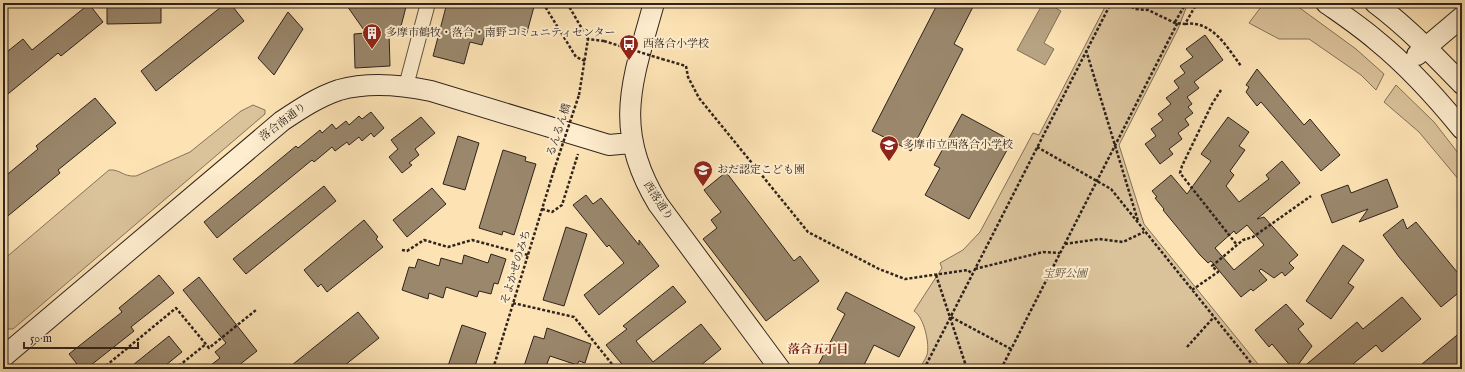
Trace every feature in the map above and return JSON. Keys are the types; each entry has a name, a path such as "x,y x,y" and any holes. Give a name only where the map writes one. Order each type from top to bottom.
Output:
{"street":[{"path":"406,86 428,3"},
{"name":"西落通り","path":"654,3 633,80 630,101 631,142 646,184 658,204 780,369"},
{"path":"1326,3 1378,42 1405,66 1440,102 1462,129"},
{"path":"1375,3 1398,21 1426,47 1462,84"},
{"path":"1405,66 1462,17"},
{"name":"落合南通り","path":"3,359 282,121 310,102 340,90 370,86 406,86 431,91 609,145 631,142"},
{"path":"3,359 14,369"}],"path":[{"path":"543,3 576,57 584,60"},
{"path":"567,3 588,39 604,41 686,66 688,77 699,98 808,232 879,269 905,279 968,270 972,274"},
{"path":"924,369 1111,3"},
{"path":"1122,3 1136,9 1148,10 1176,23 1194,23 1216,33 1241,66"},
{"path":"1136,9 1142,3"},
{"path":"1178,3 1184,8"},
{"path":"1001,369 1186,3"},
{"path":"1185,24 1196,3"},
{"name":"るんるん橋","path":"554,170 579,95 588,39"},
{"path":"1086,50 1139,224"},
{"path":"1222,90 1212,104 1180,173 1237,245"},
{"path":"1037,148 1110,189 1256,369"},
{"path":"542,209 552,212 562,205 579,151"},
{"name":"そよかぜのみち","path":"493,369 554,170"},
{"path":"1192,290 1218,272 1212,266 1243,240 1253,237 1311,196"},
{"path":"1065,244 1099,239 1123,242 1144,232"},
{"path":"402,250 407,251 424,240 448,247 472,240 528,255"},
{"path":"975,270 1043,252 1060,252"},
{"path":"936,275 967,369"},
{"path":"513,303 574,317 616,369"},
{"path":"102,369 176,308 209,348 256,310"},
{"path":"951,317 1011,349"},
{"path":"1186,347 1214,317"},
{"path":"175,369 206,344"}],"green space":[{"name":"宝野公園","path":"1107,3 1188,3 1178,29 1119,145 1144,224 1262,369 919,369 927,355 928,344 921,319 914,311 942,268 940,263 963,250 980,232 1033,133 1039,135"},
{"path":"1264,3 1293,3 1356,49 1384,74 1376,90 1361,75 1309,39 1279,39 1249,23"},
{"path":"1396,85 1434,122 1462,158 1462,193 1459,180 1419,132 1384,102"},
{"path":"253,105 265,110 265,114 13,329 3,329 3,260 109,170 136,176 190,152 241,111"}],"shaded area":[{"path":"1043,3 1047,3 1061,11 1044,43 1054,49 1045,65 1017,50"}],"building":[{"path":"107,3 161,3 161,23 107,24"},
{"path":"226,3 230,3 244,21 156,91 141,71"},
{"name":"多摩市鶴牧・落合・南野コミュニティセンター","path":"345,3 407,3 399,34 389,32 390,66 355,68 354,34 366,33"},
{"path":"447,3 535,3 526,36 498,29 495,38 485,35 482,45 470,42 464,64 433,56"},
{"path":"938,3 975,3 954,44 963,49 911,151 872,131"},
{"path":"89,4 103,22 61,56 58,53 3,98 3,55 23,39 32,50"},
{"path":"288,12 303,29 274,75 258,58"},
{"path":"1205,35 1223,60 1194,82 1199,88 1187,97 1192,104 1188,107 1193,113 1185,119 1189,125 1178,133 1182,139 1169,149 1173,154 1160,164 1145,144 1156,136 1151,129 1163,120 1158,114 1171,104 1166,98 1179,88 1174,81 1185,73 1180,66 1193,57 1186,49"},
{"path":"1257,69 1304,125 1310,119 1340,155 1321,171 1261,102 1257,106 1246,92 1249,87 1246,85"},
{"path":"95,98 116,123 58,170 60,173 3,220 3,178 38,149 36,146"},
{"path":"371,112 384,128 374,137 371,133 362,141 359,137 349,145 347,142 335,151 332,147 314,162 312,160 217,238 204,222 296,146 298,148 320,130 322,133 332,124 336,129 346,121 349,125 359,116 362,119"},
{"path":"962,114 1012,141 969,219 925,195 940,168 934,165"},
{"path":"421,117 435,133 415,149 419,155 409,163 412,165 402,173 389,157 398,149 391,140"},
{"path":"1228,117 1249,132 1239,146 1245,150 1230,171 1234,175 1226,186 1239,202 1269,179 1266,175 1282,161 1300,183 1257,219 1264,217 1298,255 1289,263 1294,268 1285,276 1282,272 1274,278 1261,269 1259,271 1267,280 1253,291 1251,289 1241,297 1211,261 1208,263 1200,255 1163,210 1164,209 1155,198 1157,197 1152,191 1171,175 1187,194 1211,161 1201,154","holes":["1247,225 1264,245 1234,270 1215,248 1234,231 1236,234"]},
{"path":"458,136 479,143 465,190 443,184"},
{"path":"503,150 526,157 525,161 536,164 514,235 503,231 502,235 479,228"},
{"path":"726,172 794,261 800,256 819,281 766,321 703,239 717,228 711,220 721,212 704,190"},
{"path":"1387,179 1398,207 1359,222 1368,209 1332,223 1321,195 1348,185 1351,193"},
{"path":"324,186 336,201 246,274 233,259"},
{"path":"432,188 446,204 407,237 393,220"},
{"path":"586,195 593,204 601,198 639,245 639,240 659,266 599,315 584,295 624,263 609,245 607,247 573,205"},
{"path":"1403,219 1407,229 1416,222 1462,278 1462,290 1441,307 1399,257 1383,235"},
{"path":"364,220 378,237 376,239 383,247 327,292 321,284 318,287 304,270"},
{"path":"566,227 587,234 564,306 543,300"},
{"path":"1343,245 1364,260 1348,283 1354,287 1331,319 1306,301"},
{"path":"491,254 506,259 498,284 494,283 491,294 479,291 477,297 446,287 443,298 429,293 428,299 402,290 409,267 415,268 418,259 439,266 441,258 462,264 464,255 488,263"},
{"path":"159,275 174,293 131,327 134,331 86,369 81,369 69,354 122,312 119,308"},
{"path":"199,277 257,351 234,369 206,369 220,358 215,352 226,343 183,290"},
{"path":"673,286 686,302 636,341 653,362 701,324 721,349 696,369 626,369 606,345 627,329 623,326"},
{"path":"846,292 915,327 899,357 874,345 862,369 816,369 845,314 837,309"},
{"path":"1402,297 1421,319 1382,352 1376,345 1347,369 1301,369 1357,322 1363,329"},
{"path":"1286,304 1304,324 1298,329 1312,346 1295,369 1293,369 1272,344 1269,347 1255,330"},
{"path":"358,312 379,338 340,369 287,369"},
{"path":"462,325 486,333 474,369 447,369"},
{"path":"547,328 591,344 585,363 579,361 577,365 550,356 545,369 523,369 534,336 544,339"},
{"path":"1462,331 1462,369 1416,369"},
{"path":"169,336 182,352 161,369 128,369"}],"place":[{"name":"多摩市鶴牧・落合・南野コミュニティセンター","path":"372,50"},
{"name":"西落合小学校","path":"629,61"},
{"name":"多摩市立西落合小学校","path":"889,162"},
{"name":"おだ認定こども園","path":"703,187"}],"district":[{"name":"落合五丁目","path":"818,349"}]}
